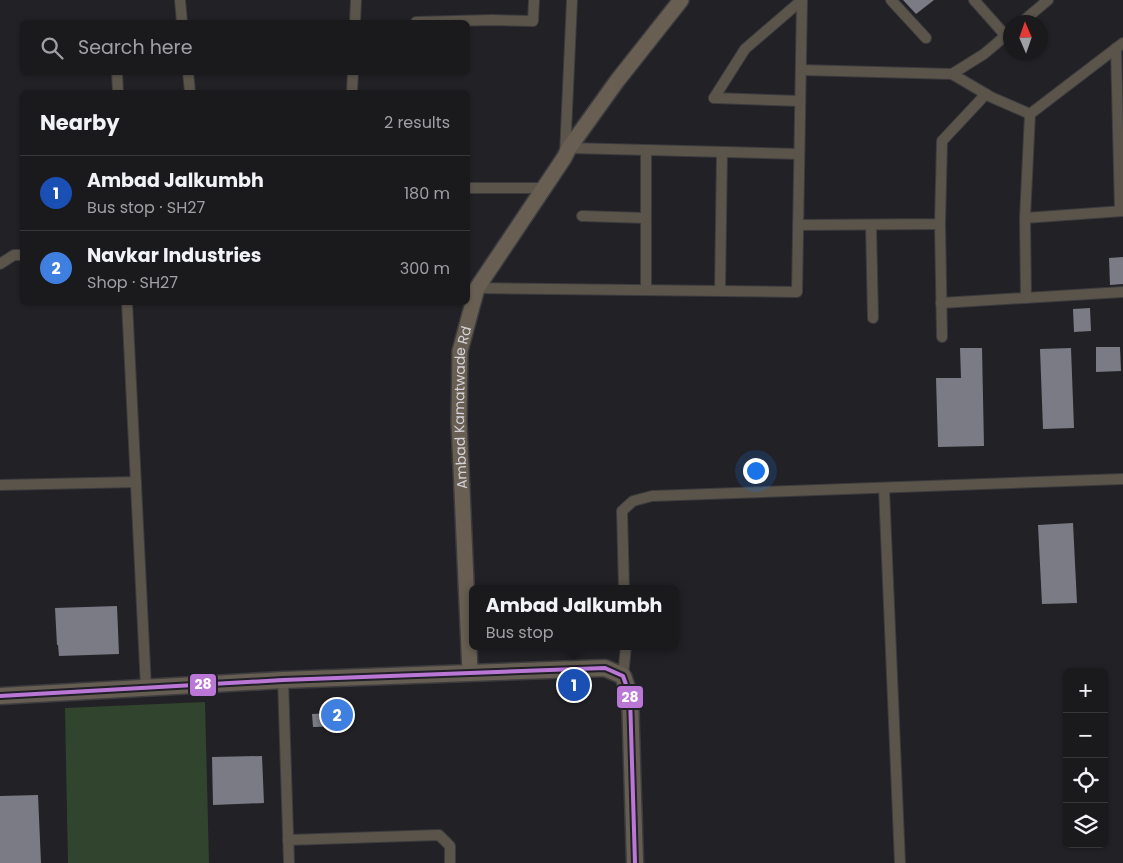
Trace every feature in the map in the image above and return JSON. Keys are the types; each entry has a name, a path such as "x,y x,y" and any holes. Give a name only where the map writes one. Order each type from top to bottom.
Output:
{"main road":[{"path":"0,696 282,680 605,668 623,676 630,696 635,863"}],"street":[{"path":"180,0 182,20"},
{"path":"355,20 356,0"},
{"path":"470,21 533,21 534,0"},
{"path":"572,0 567,153 646,150 799,154"},
{"name":"Ambad Kamatwade Rd","path":"469,649 459,422 460,351 477,288 616,81 681,0"},
{"path":"477,288 797,292 802,0 745,49 714,98 800,101"},
{"path":"891,0 926,38"},
{"path":"974,0 1003,29"},
{"path":"1030,15 1048,0"},
{"path":"952,74 984,54 1003,38"},
{"path":"1026,298 1025,218 1030,114 1119,46"},
{"path":"1025,218 1121,211 1119,46"},
{"path":"801,70 952,74 986,94 1030,114"},
{"path":"117,75 118,90"},
{"path":"188,75 190,90"},
{"path":"352,90 353,75"},
{"path":"942,337 940,224 942,141 986,94"},
{"path":"646,150 646,290"},
{"path":"720,291 722,152"},
{"path":"470,188 545,188"},
{"path":"582,216 646,218"},
{"path":"871,224 873,318"},
{"path":"798,225 940,224"},
{"path":"0,264 14,255 20,255"},
{"path":"941,303 1123,292"},
{"path":"127,305 146,688"},
{"path":"624,585 622,511 633,501 652,496 1123,479"},
{"path":"0,485 136,482"},
{"path":"884,488 900,863"},
{"name":"Ambad Kamatwade Rd","path":"469,650 470,672"},
{"path":"623,676 626,650"},
{"path":"282,680 289,863"},
{"path":"288,840 439,835 450,846 450,863"}],"green space":[{"path":"205,702 209,863 68,863 65,708"}],"building":[{"path":"903,0 934,0 916,14"},
{"path":"1123,257 1123,284 1110,285 1109,258"},
{"path":"1090,308 1091,331 1074,332 1073,309"},
{"path":"1096,347 1120,347 1121,371 1096,372"},
{"path":"960,348 982,348 984,446 938,447 936,378 961,378"},
{"path":"1071,348 1074,428 1043,429 1040,349"},
{"path":"1073,523 1077,603 1042,604 1038,525"},
{"path":"117,606 119,654 59,656 55,608"},
{"path":"348,712 349,726 313,727 312,714"},
{"path":"262,756 264,803 213,805 212,757"},
{"path":"38,795 41,863 0,863 0,796"}],"transit line":[{"name":"28","path":"0,696 283,680 605,668 623,676 630,696 635,863"}],"place":[{"name":"Ambad Jalkumbh","path":"574,685"},
{"name":"Navkar Industries","path":"337,715"}]}
